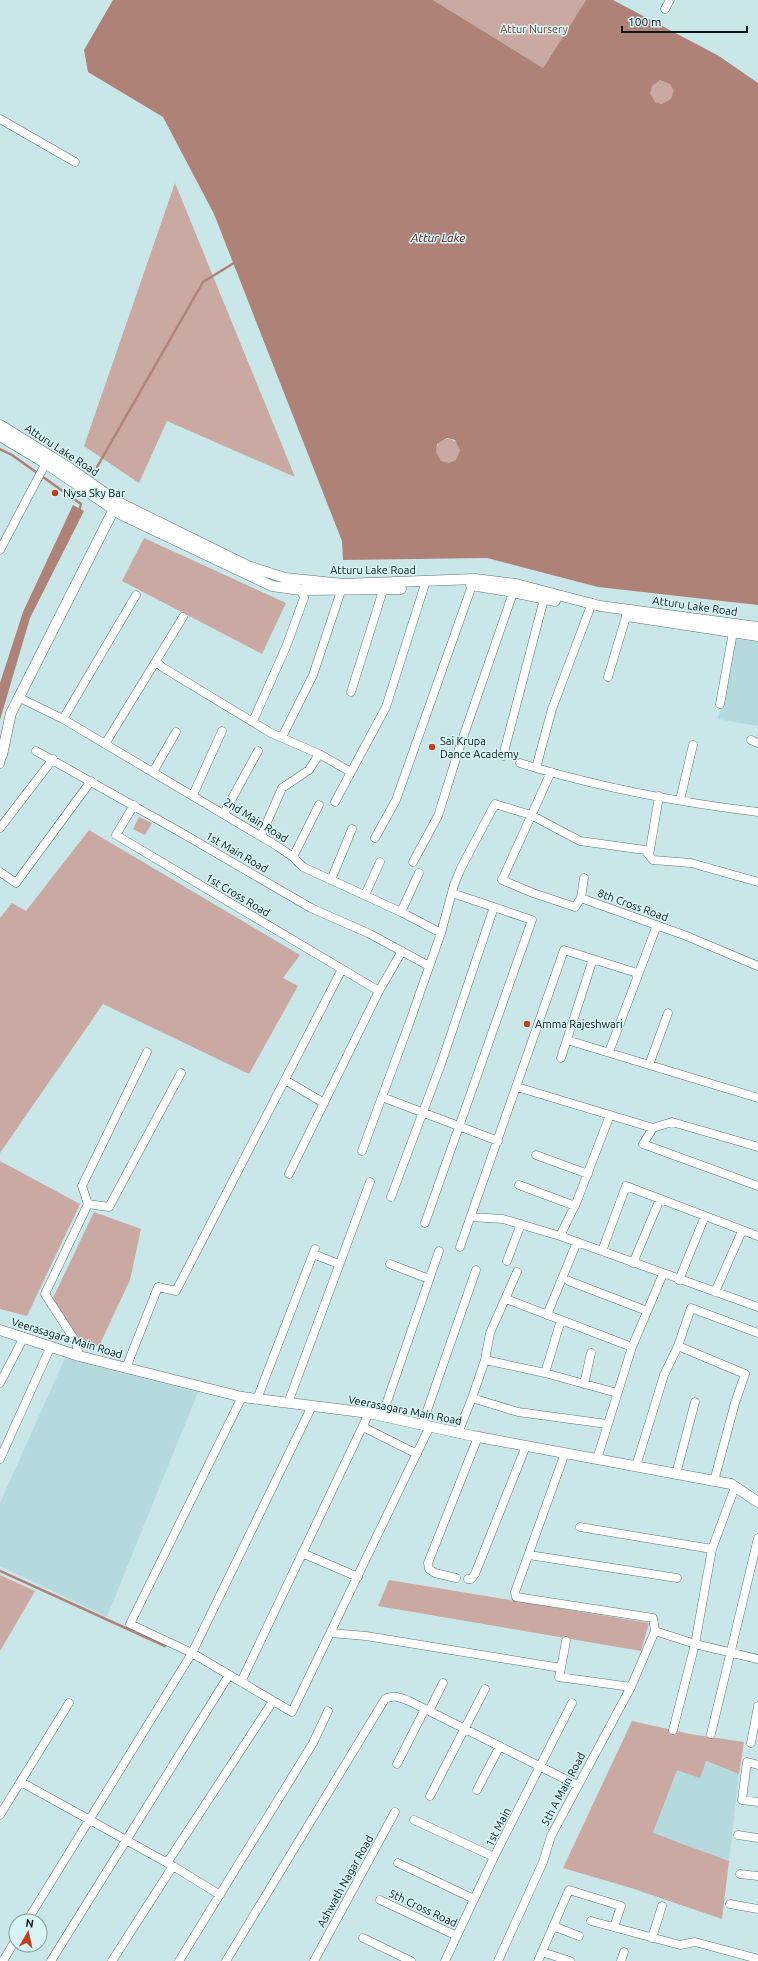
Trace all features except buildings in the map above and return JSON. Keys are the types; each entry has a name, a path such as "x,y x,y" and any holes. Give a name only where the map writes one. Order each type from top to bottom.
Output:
{"street":[{"path":"665,9 670,0"},
{"path":"0,119 75,162"},
{"name":"Atturu Lake Road","path":"0,425 128,518 272,586 301,590 474,582 514,588 590,606 758,636"},
{"name":"Atturu Lake Road","path":"0,436 47,459 118,502 248,566 285,578 342,587"},
{"path":"0,550 47,459"},
{"path":"1,758 11,713 20,698 114,509"},
{"path":"375,838 396,800 474,582"},
{"path":"335,802 386,706 425,584"},
{"path":"351,692 384,586"},
{"path":"282,736 313,675 342,587"},
{"path":"413,862 438,816 514,588"},
{"path":"253,721 286,647 304,598 301,590"},
{"path":"62,719 136,595"},
{"path":"503,756 545,595"},
{"path":"536,768 552,709 590,606"},
{"path":"608,677 627,612"},
{"name":"Atturu Lake Road","path":"627,612 758,627"},
{"path":"105,744 183,617"},
{"path":"720,704 733,632"},
{"path":"156,661 162,667 271,733 282,736 320,754 351,772"},
{"name":"2nd Main Road","path":"20,698 62,719 224,813 293,857 303,867 402,912 441,933"},
{"path":"193,795 222,731"},
{"path":"153,772 176,732"},
{"path":"680,800 694,745"},
{"name":"1st Main Road","path":"36,751 134,805 311,908 370,934 429,966"},
{"path":"224,813 258,751"},
{"path":"261,836 282,788 309,770 320,754"},
{"path":"0,828 53,759"},
{"path":"520,763 584,782 680,800 758,812"},
{"path":"531,816 551,772"},
{"path":"0,872 16,882 91,781"},
{"path":"649,855 658,796"},
{"path":"362,1151 441,933 452,893 461,868 495,804 531,816 580,841 645,850 653,860 690,863 758,882"},
{"name":"1st Cross Road","path":"134,805 116,835 379,991"},
{"path":"293,857 319,805"},
{"name":"8th Cross Road","path":"531,816 502,880 534,893 576,907 581,898 657,925 758,966"},
{"path":"331,880 352,829"},
{"path":"365,895 380,862"},
{"path":"402,912 419,873"},
{"path":"581,898 584,878"},
{"path":"425,1223 532,920 452,893"},
{"path":"391,1197 423,1112 494,908"},
{"path":"609,1052 637,973 657,925"},
{"path":"460,1247 564,950 637,973"},
{"path":"289,1174 379,991 402,951"},
{"path":"561,1058 593,959"},
{"path":"126,1368 158,1287 176,1291 342,969"},
{"path":"649,1065 668,1013"},
{"path":"566,1040 758,1098"},
{"path":"79,1356 76,1342 45,1294 88,1204 82,1186 147,1052"},
{"path":"88,1204 109,1207 181,1073"},
{"path":"285,1080 324,1103"},
{"path":"517,1087 653,1128 672,1122 758,1147"},
{"path":"382,1096 498,1141"},
{"path":"560,1236 588,1174 610,1115"},
{"path":"653,1128 643,1144 758,1186"},
{"path":"536,1155 588,1174"},
{"path":"288,1403 370,1182"},
{"path":"519,1185 574,1206"},
{"path":"602,1251 626,1186 758,1236"},
{"path":"634,1263 660,1199"},
{"path":"679,1280 705,1216"},
{"path":"471,1217 503,1219 560,1236 756,1307 758,1298"},
{"path":"507,1261 521,1224"},
{"path":"715,1292 742,1231"},
{"path":"547,1315 577,1242"},
{"path":"382,1416 439,1251"},
{"path":"257,1399 314,1252 339,1264"},
{"path":"390,1264 429,1279"},
{"path":"242,1397 130,1624 192,1653 292,1712 416,1454 476,1270"},
{"path":"458,1433 485,1360 490,1333 517,1272"},
{"path":"597,1459 632,1347 663,1274"},
{"path":"569,1281 647,1312"},
{"path":"506,1299 632,1347"},
{"path":"636,1466 664,1375 678,1346 691,1308 758,1333"},
{"path":"545,1373 561,1320"},
{"name":"Veerasagara Main Road","path":"0,1330 79,1356 242,1397 369,1413 478,1437 731,1484 758,1502"},
{"path":"0,1384 24,1337"},
{"path":"0,1459 50,1346"},
{"path":"678,1346 745,1374 735,1403 714,1481"},
{"path":"584,1384 591,1353"},
{"path":"485,1360 545,1373 617,1393"},
{"path":"472,1398 518,1412 607,1424"},
{"path":"676,1474 695,1402"},
{"path":"32,1913 88,1818 192,1653 312,1406"},
{"path":"241,1682 369,1413"},
{"path":"363,1427 416,1454"},
{"path":"456,1578 435,1573 429,1569 428,1563 478,1437"},
{"path":"468,1579 471,1579 475,1574 526,1446"},
{"path":"565,1453 515,1592 516,1597 653,1618 655,1631 695,1644 758,1659"},
{"path":"673,1730 695,1644 712,1549 735,1487"},
{"path":"580,1527 712,1549"},
{"path":"711,1734 758,1538"},
{"path":"302,1553 358,1577"},
{"path":"529,1555 677,1578"},
{"name":"5th A Main Road","path":"498,1961 543,1862 551,1836 577,1785 631,1687 655,1631"},
{"path":"331,1633 366,1636 561,1668"},
{"path":"566,1641 559,1677 631,1687"},
{"path":"51,1961 229,1675"},
{"path":"397,1764 442,1683"},
{"path":"430,1796 485,1689"},
{"path":"226,1961 385,1699 389,1697 399,1698 427,1710 577,1785"},
{"path":"112,1961 170,1865 273,1701"},
{"path":"0,1816 69,1703"},
{"name":"1st Main","path":"445,1961 494,1857 572,1703"},
{"path":"751,1743 758,1706"},
{"path":"179,1961 313,1743 328,1711"},
{"path":"477,1790 500,1746"},
{"path":"758,1765 747,1762 742,1800 758,1802"},
{"path":"21,1782 126,1839 220,1895"},
{"name":"Ashwath Nagar Road","path":"314,1961 395,1812"},
{"path":"414,1820 494,1857"},
{"path":"738,1835 758,1838"},
{"path":"398,1863 474,1899"},
{"path":"740,1874 758,1876"},
{"path":"538,1961 569,1890 621,1906 614,1927"},
{"name":"5th Cross Road","path":"380,1900 457,1936"},
{"path":"730,1904 758,1909"},
{"path":"652,1938 662,1906"},
{"path":"591,1921 680,1945 695,1942 758,1959"},
{"path":"553,1926 579,1936"},
{"path":"363,1938 411,1961"},
{"path":"542,1952 570,1961"},
{"path":"621,1961 624,1952"}],"shaded area":[{"path":"736,639 758,641 758,726 718,719"},
{"path":"65,1358 198,1392 107,1617 0,1566 0,1503"},
{"path":"705,1761 739,1774 729,1861 653,1834 677,1770"}],"green space":[{"name":"Attur Nursery","path":"433,0 586,0 543,68"},
{"path":"662,80 670,84 674,92 670,100 662,104 654,100 650,92 654,84"},
{"path":"175,183 295,477 167,421 139,483 84,446"},
{"path":"448,439 457,442 460,451 457,460 448,463 439,460 436,451 439,442"},
{"path":"144,538 286,603 262,654 122,581"},
{"path":"139,817 152,823 145,835 133,829"},
{"path":"89,830 300,955 283,978 298,986 249,1074 103,1004 0,1153 0,918 12,903 26,911"},
{"path":"0,1161 80,1204 27,1316 0,1309"},
{"path":"94,1212 141,1229 130,1280 99,1346 81,1341 52,1300"},
{"path":"0,1575 35,1591 0,1651"},
{"path":"389,1580 649,1623 641,1651 378,1606"},
{"path":"632,1721 690,1734 744,1742 739,1774 706,1761 700,1778 677,1770 653,1833 729,1861 722,1919 631,1888 563,1868"}],"water":[{"name":"Attur Lake","path":"113,0 433,0 543,68 586,0 613,0 719,56 758,83 758,605 598,587 487,558 343,560 342,541 214,214 163,117 88,72 84,50","holes":["660,80 670,84 674,91 671,99 662,104 655,102 650,93 652,86","447,438 455,440 460,450 456,460 449,463 441,461 436,452 437,444"]},
{"path":"73,505 84,511 30,618 0,720 0,683 23,612"}],"waterway":[{"path":"97,467 203,282 234,263"},
{"path":"0,449 12,455 81,504 79,511"},
{"path":"0,1571 165,1646"}],"place":[{"name":"Nysa Sky Bar","path":"55,493"},
{"name":"Sai Krupa Dance Academy","path":"432,747"},
{"name":"Amma Rajeshwari","path":"527,1024"}]}
